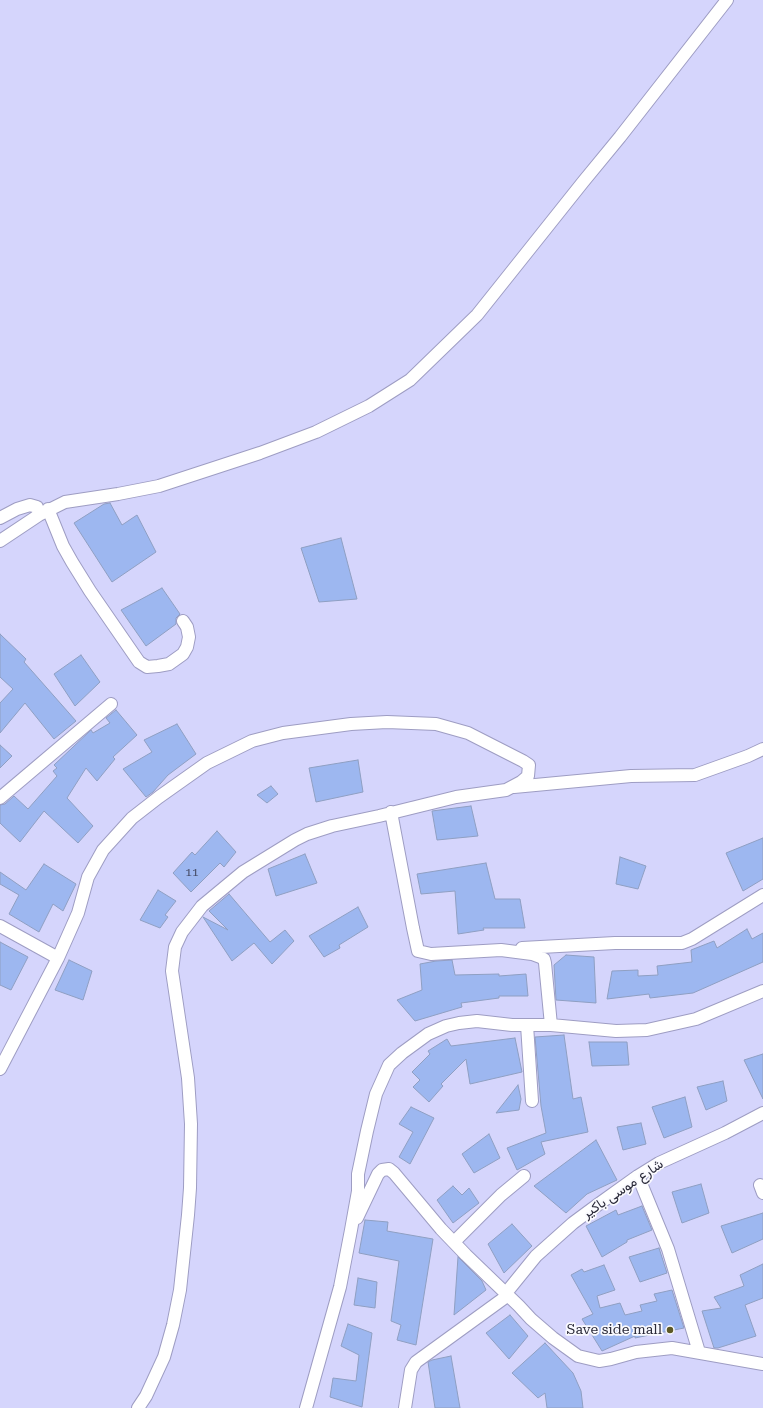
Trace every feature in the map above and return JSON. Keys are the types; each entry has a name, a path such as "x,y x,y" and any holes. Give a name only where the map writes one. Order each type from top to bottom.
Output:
{"street":[{"path":"0,541 43,512 61,503 159,486 260,453 338,422 369,406 410,380 477,315 666,80 727,0"},
{"path":"0,518 17,509 30,505 37,507 43,512 90,591 139,662 148,667 158,666 169,664 183,654 189,637 186,627 182,621"},
{"path":"0,798 111,704"},
{"path":"0,1069 58,958 78,913 88,877 103,850 132,818 201,767 230,751 252,741 283,733 351,724 387,722 436,724 468,734 529,765 528,776 513,787"},
{"path":"138,1408 146,1396 164,1357 175,1320 181,1277 189,1203 191,1145 188,1078 172,970 178,939 194,914 243,872 295,840 307,834 332,826 456,797 513,787 631,776 695,775 763,749"},
{"path":"392,812 412,928 418,951 431,954 615,943 682,943 692,939 763,895"},
{"path":"0,926 58,958"},
{"path":"502,950 532,954 544,959 551,1026"},
{"path":"306,1408 340,1287 351,1230 362,1152 376,1094 389,1065 402,1053 428,1034 446,1026 477,1021 512,1025 647,1030 696,1019 763,991"},
{"path":"526,1025 532,1101"},
{"name":"شارع موسى باكير","path":"507,1296 506,1293 518,1276 552,1241 573,1223 638,1176 659,1163 725,1133 763,1113"},
{"path":"351,1230 378,1174 382,1170 389,1170 394,1173 441,1229 507,1296 553,1338 578,1356 599,1361 636,1352 672,1348 763,1364"},
{"path":"454,1242 501,1195 524,1176"},
{"path":"638,1176 668,1248 699,1352"},
{"path":"405,1408 411,1370 416,1362 507,1296"}],"building":[{"path":"110,503 122,525 137,515 156,552 112,582 74,523 104,504"},
{"path":"341,538 357,599 319,602 301,548"},
{"path":"162,588 180,614 176,618 176,624 146,646 121,610"},
{"path":"0,634 26,659 24,662 76,721 54,739 25,703 0,733 0,703 13,689 0,677"},
{"path":"81,655 100,682 75,706 54,674"},
{"path":"116,710 137,735 113,757 115,759 97,781 86,768 67,798 93,826 78,843 44,811 20,842 0,823 0,805 5,804 14,796 28,809 57,776 53,771 57,768 54,765 91,730 93,733 110,723 106,718"},
{"path":"177,724 196,754 168,775 153,792 146,797 123,769 152,752 144,740"},
{"path":"0,745 12,756 0,768"},
{"path":"358,760 363,792 316,802 309,768"},
{"path":"271,786 278,794 267,803 257,795"},
{"path":"471,806 478,836 437,840 432,811"},
{"path":"217,831 236,852 224,867 220,863 191,892 173,873 192,852 195,855"},
{"path":"763,838 763,879 743,891 726,853"},
{"path":"305,854 317,883 276,896 268,869"},
{"path":"620,857 646,866 638,889 616,884"},
{"path":"486,863 495,899 520,899 525,928 483,928 484,930 458,934 455,891 421,894 417,874"},
{"path":"44,864 76,884 63,911 53,904 39,932 9,914 19,895 0,884 0,872 26,890"},
{"path":"158,890 176,901 165,915 168,917 160,928 140,920"},
{"path":"229,894 270,942 285,930 294,941 272,964 254,943 232,961 203,917 228,930 209,911"},
{"path":"358,907 368,927 339,945 340,948 324,957 309,936"},
{"path":"747,929 752,939 763,933 763,962 693,993 650,998 649,994 607,999 612,971 638,970 638,976 658,975 657,966 692,962 691,950 714,941 717,948"},
{"path":"0,942 28,957 11,990 0,985"},
{"path":"566,955 594,957 596,1003 556,1000 554,965"},
{"path":"69,960 92,971 83,1000 55,990"},
{"path":"452,960 455,975 499,974 499,976 526,974 528,996 499,996 499,998 461,1003 462,1007 415,1021 397,1000 422,990 420,964"},
{"path":"564,1035 573,1099 581,1097 588,1132 541,1142 545,1154 517,1170 507,1148 546,1133 541,1106 535,1037"},
{"path":"515,1038 522,1072 470,1084 466,1059 441,1084 443,1086 429,1102 413,1087 420,1080 412,1072 430,1054 428,1051 447,1039 451,1046"},
{"path":"589,1042 627,1042 629,1065 592,1066"},
{"path":"763,1054 763,1099 744,1060"},
{"path":"723,1081 727,1101 706,1110 697,1087"},
{"path":"518,1085 521,1099 519,1110 496,1113"},
{"path":"685,1097 692,1127 664,1138 652,1107"},
{"path":"411,1107 434,1118 410,1164 399,1157 413,1132 399,1124"},
{"path":"641,1123 646,1144 623,1150 617,1127"},
{"path":"489,1134 500,1158 474,1173 462,1154"},
{"path":"596,1140 617,1180 587,1194 566,1213 534,1186"},
{"path":"701,1184 709,1213 682,1223 672,1192"},
{"path":"453,1186 462,1195 469,1188 479,1203 453,1223 437,1200"},
{"path":"642,1206 652,1230 627,1240 627,1242 602,1257 586,1226 616,1210 618,1215"},
{"path":"763,1213 763,1239 732,1253 721,1226"},
{"path":"365,1220 388,1222 387,1231 433,1239 416,1345 397,1340 401,1325 391,1321 399,1261 359,1253"},
{"path":"512,1224 532,1246 504,1273 488,1244"},
{"path":"659,1248 667,1273 640,1282 629,1257"},
{"path":"458,1257 482,1281 486,1290 454,1315"},
{"path":"763,1264 763,1298 745,1305 756,1336 714,1348 702,1311 721,1308 714,1297 744,1286 740,1275"},
{"path":"604,1265 615,1290 597,1296 600,1308 620,1303 625,1315 642,1311 640,1305 657,1301 654,1294 672,1290 684,1328 635,1338 635,1336 602,1351 582,1319 593,1314 571,1275 582,1269 584,1272"},
{"path":"358,1278 377,1282 375,1308 354,1305"},
{"path":"510,1315 528,1336 509,1359 486,1333"},
{"path":"348,1324 372,1333 362,1407 330,1397 333,1378 356,1381 359,1355 341,1346"},
{"path":"545,1343 573,1373 581,1391 583,1408 547,1408 545,1393 538,1398 512,1373"},
{"path":"451,1356 460,1408 435,1408 428,1362"}],"place":[{"name":"Save side mall","path":"670,1330"}]}
